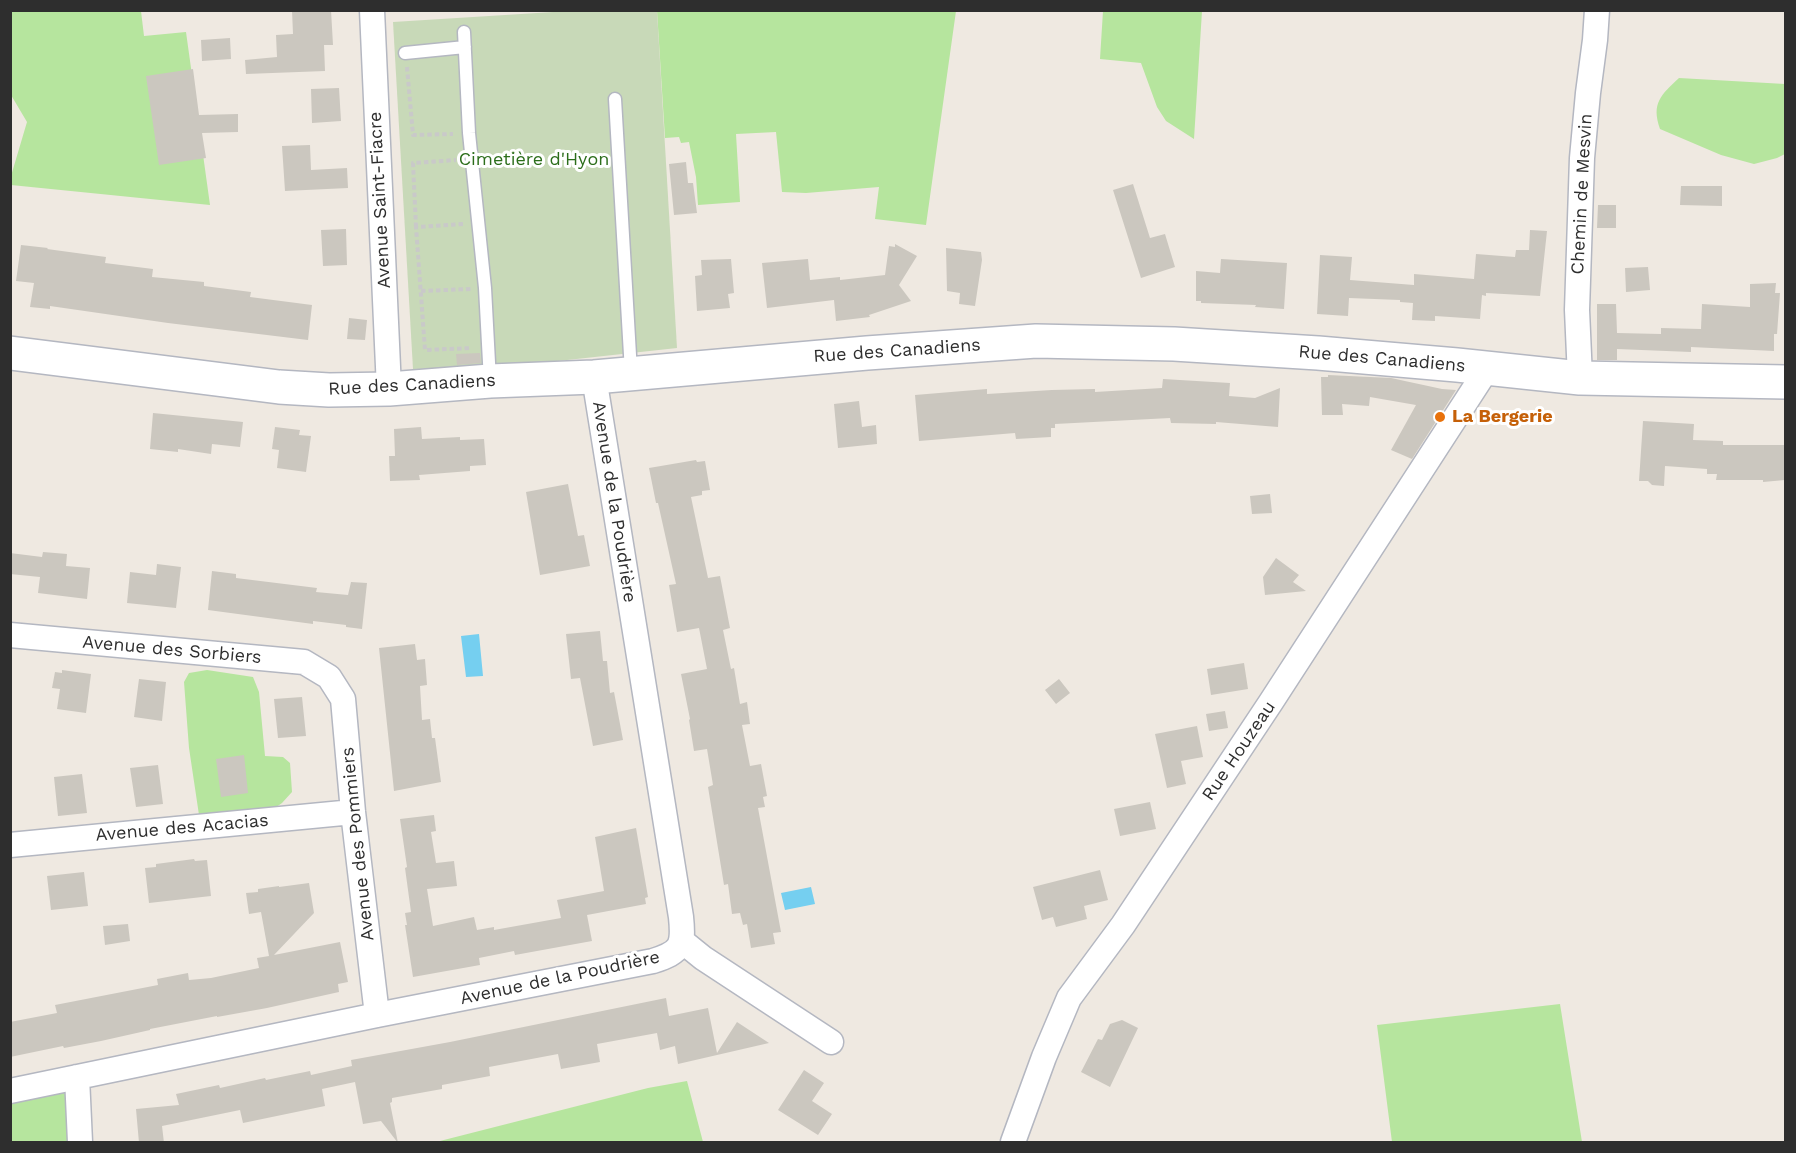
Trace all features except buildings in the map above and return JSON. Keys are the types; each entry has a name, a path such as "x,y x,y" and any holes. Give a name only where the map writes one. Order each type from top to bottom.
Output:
{"street":[{"name":"Avenue Saint-Fiacre","path":"372,10 389,389"},
{"name":"Chemin de Mesvin","path":"1580,378 1577,310 1582,158 1597,10"},
{"name":"Rue des Canadiens","path":"10,353 279,387 329,390 389,389 490,381 594,377 1036,341 1174,344 1378,358 1580,378 1785,382"},
{"name":"Rue Houzeau","path":"1015,1140 1044,1057 1069,998 1123,925 1487,369"},
{"name":"Avenue de la Poudrière","path":"10,1091 652,961 666,957 676,950 682,941 679,905 594,377"},
{"name":"Avenue des Sorbiers","path":"10,635 304,662 329,677"},
{"name":"Avenue des Pommiers","path":"329,677 342,699 377,1015"},
{"name":"Avenue des Acacias","path":"10,844 353,812"},
{"path":"682,941 703,958 831,1042"},
{"path":"77,1077 80,1143"}],"lane":[{"path":"464,32 469,134 485,288 490,381"},
{"path":"405,52 465,47"},
{"path":"615,99 632,374"}],"path":[{"path":"405,52 413,135 469,134"},
{"path":"472,159 413,163 425,350 474,348"},
{"path":"416,227 479,223"},
{"path":"421,291 485,288"}],"green space":[{"path":"11,11 141,11 144,36 186,32 210,205 11,185 11,176 27,122 11,95"},
{"name":"Cimetière d'Hyon","path":"569,11 657,11 677,348 494,368 413,369 393,22"},
{"path":"657,11 956,11 926,225 875,219 879,187 806,193 782,192 776,132 736,134 740,202 698,205 696,177 689,142 681,143 679,137 665,138"},
{"path":"1103,11 1202,11 1194,139 1166,121 1157,107 1141,63 1100,59"},
{"path":"1679,78 1785,84 1785,154 1754,164 1721,155 1660,129 1657,120 1659,100"},
{"path":"207,670 253,677 259,692 265,756 283,757 290,763 292,792 272,810 199,815 189,748 184,682 189,673"},
{"path":"1560,1004 1582,1142 1392,1142 1377,1025"},
{"path":"77,1077 80,1142 11,1142 11,1091"},
{"path":"687,1081 703,1142 436,1142 648,1088"}],"water":[{"path":"479,634 483,676 466,677 461,636"},
{"path":"811,887 815,904 785,910 781,893"}],"place":[{"name":"La Bergerie","path":"1440,417"}]}
